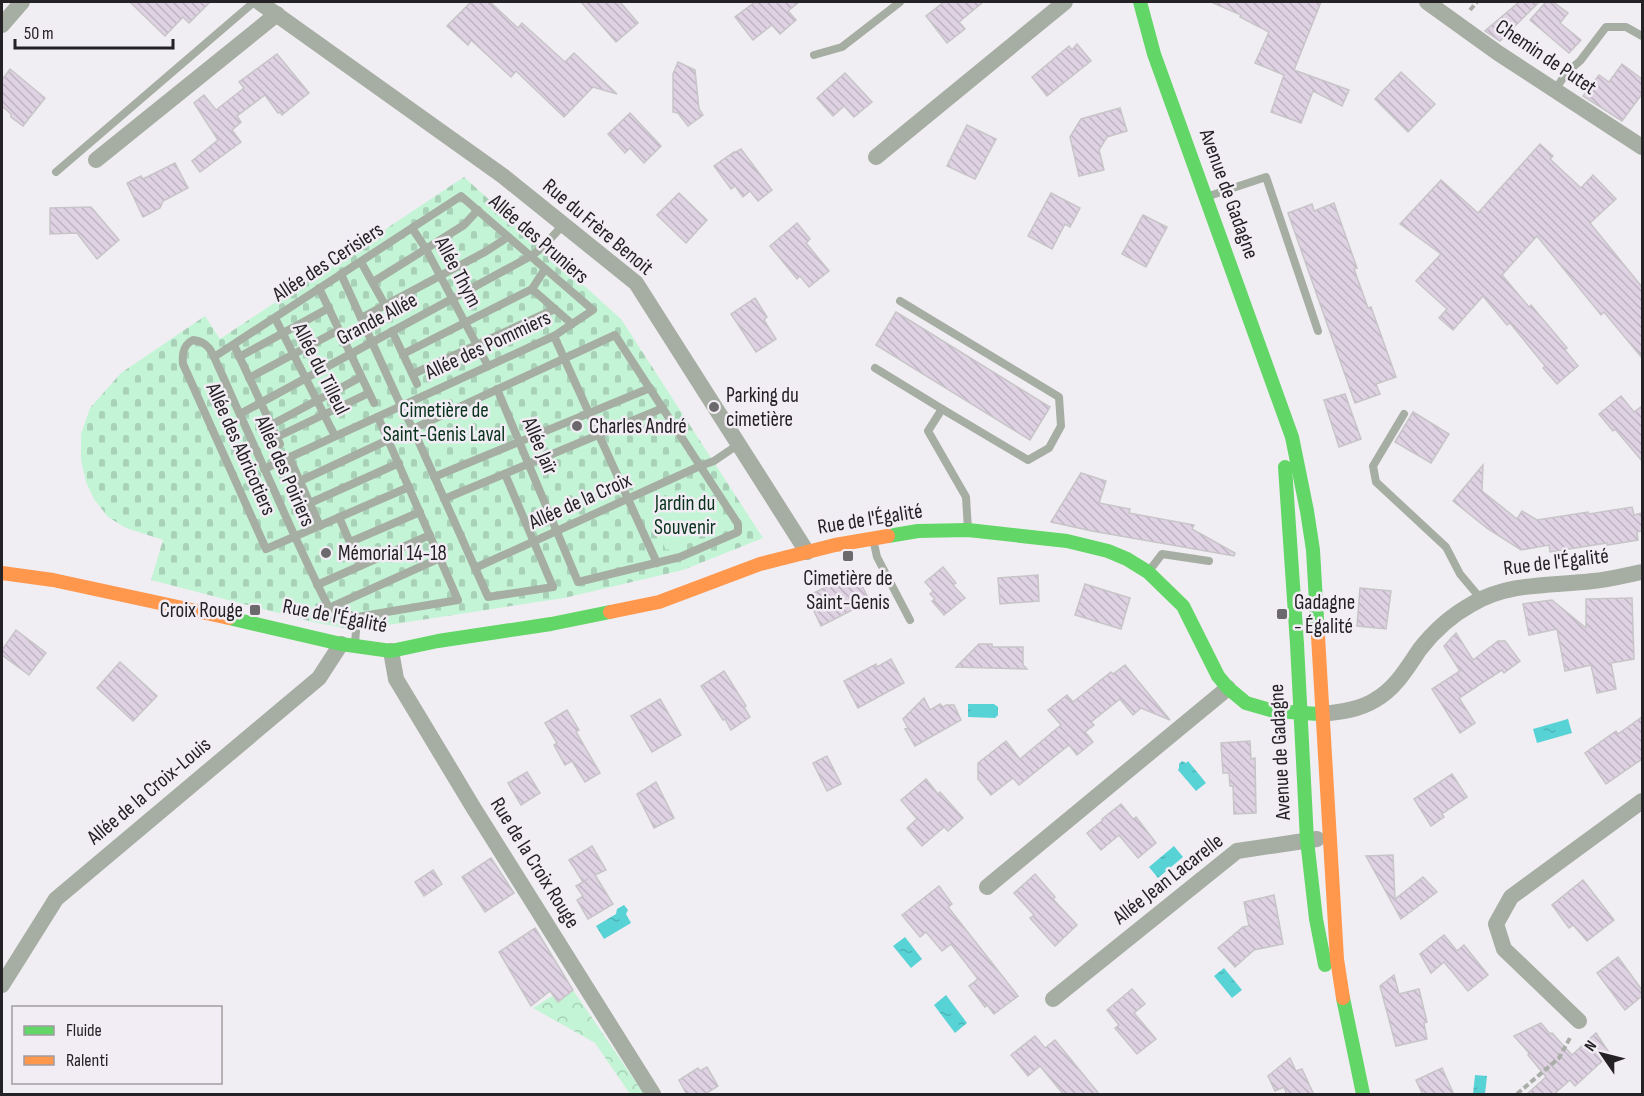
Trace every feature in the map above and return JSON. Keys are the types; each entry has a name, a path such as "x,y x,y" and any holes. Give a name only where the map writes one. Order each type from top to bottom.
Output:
{"main road":[{"name":"Avenue de Gadagne","path":"1140,2 1154,54 1292,437 1311,540 1337,958 1363,1095"},
{"name":"Avenue de Gadagne","path":"1278,401 1301,713 1307,840 1316,919 1338,1037 1363,1095"},
{"name":"Rue de l'Égalité","path":"2,573 53,580 348,646 390,651 438,641 551,624 659,602 760,564 835,545 918,531 969,530 1059,540 1108,551 1127,559 1148,572 1183,606 1218,676 1246,703 1274,711 1322,714"}],"street":[{"path":"2,25 22,2"},
{"name":"Rue du Frère Benoit","path":"259,2 503,176 636,283 807,552"},
{"path":"876,156 1065,2"},
{"name":"Chemin de Putet","path":"1427,2 1498,53 1642,147"},
{"path":"96,160 277,14"},
{"name":"Rue de l'Égalité","path":"1322,714 1363,706 1385,693 1397,682 1441,626 1481,599 1529,585 1596,581 1642,572"},
{"name":"Allée de la Croix-Louis","path":"2,985 56,899 319,678 348,646"},
{"name":"Rue de la Croix Rouge","path":"390,651 396,679 653,1095"},
{"path":"987,887 1228,688"},
{"path":"1579,1021 1504,949 1496,924 1511,897 1642,801"},
{"name":"Allée Jean Lacarelle","path":"1053,999 1237,851 1330,838"}],"lane":[{"path":"56,172 254,2"},
{"path":"814,55 842,47 900,2"},
{"path":"1555,90 1567,72 1580,61 1606,27 1626,27 1642,36"},
{"path":"1206,197 1266,177 1318,331"},
{"name":"Allée des Pruniers","path":"462,196 593,310"},
{"name":"Allée des Cerisiers","path":"214,357 462,196"},
{"path":"373,282 464,225 478,210"},
{"name":"Grande Allée","path":"240,414 531,256 542,248 563,225"},
{"name":"Allée Thym","path":"412,228 426,249 488,366"},
{"path":"361,318 508,237"},
{"path":"361,262 385,305"},
{"path":"403,354 532,289 545,269"},
{"path":"341,274 488,597 553,587 505,474"},
{"path":"319,288 374,403"},
{"path":"532,289 572,324"},
{"path":"874,368 1028,460 1049,448 1061,426 1059,397 900,301"},
{"path":"239,357 328,308"},
{"path":"413,374 555,309"},
{"name":"Allée des Pommiers","path":"264,469 554,336 593,310"},
{"name":"Allée du Tilleul","path":"275,318 336,436"},
{"path":"249,378 339,330"},
{"path":"392,331 417,384"},
{"path":"413,429 497,389 564,358 615,335 738,524 738,532 680,557 657,563 628,498 599,435 564,358 554,336"},
{"name":"Allée des Poiriers","path":"183,364 182,354 186,343 193,340 202,342 209,348 329,608"},
{"path":"234,345 278,441 369,393"},
{"name":"Allée des Abricotiers","path":"183,364 266,549 296,537"},
{"path":"271,425 361,377"},
{"path":"434,477 650,388"},
{"name":"Allée Jaïr","path":"497,389 578,582 657,563"},
{"path":"444,499 663,408"},
{"path":"942,410 928,431 966,497 969,530"},
{"path":"1404,414 1373,466 1376,482 1446,547 1460,574 1481,599"},
{"path":"329,608 357,616 458,600 378,417"},
{"path":"300,481 388,440"},
{"name":"Allée de la Croix","path":"475,568 714,461 739,444"},
{"path":"289,457 320,526"},
{"path":"310,503 399,463"},
{"path":"296,537 409,487"},
{"path":"350,542 420,512"},
{"path":"339,517 360,566"},
{"path":"317,585 430,535"},
{"path":"873,540 877,557 910,620"},
{"path":"1148,572 1162,554 1209,561"},
{"path":"329,608 440,558"},
{"path":"348,646 357,616"}],"path":[{"path":"1517,1095 1559,1058 1579,1021"}],"green space":[{"name":"Cimetière de Saint-Genis Laval","path":"464,177 621,319 763,538 683,570 564,598 356,630 317,623 151,580 163,540 126,528 108,517 94,499 86,482 81,460 81,434 90,408 121,373 205,316 220,339"},
{"name":"Jardin du Souvenir","path":"697,482 726,526 666,550 645,505"},
{"path":"573,990 644,1094 630,1094 595,1043 533,1008 552,996 558,1002"}],"water":[{"path":"968,704 994,704 998,707 998,715 995,718 968,717"},
{"path":"1568,719 1572,733 1537,743 1533,729"},
{"path":"1182,761 1186,763 1188,761 1206,783 1196,791 1178,770"},
{"path":"1174,846 1183,857 1158,878 1149,867"},
{"path":"624,905 628,910 626,914 631,923 604,939 596,926 616,914 617,909"},
{"path":"905,937 922,959 911,968 893,946"},
{"path":"1224,968 1242,990 1232,998 1214,976"},
{"path":"946,995 967,1023 955,1033 934,1005"},
{"path":"1475,1075 1487,1076 1485,1094 1473,1094"}],"building":[{"path":"130,2 210,2 189,23 183,17 165,36"},
{"path":"471,2 490,2 518,28 522,23 565,62 574,53 617,94 593,87 564,117 516,71 511,77 471,40 468,45 447,26"},
{"path":"581,2 620,2 638,23 616,42"},
{"path":"755,2 799,2 788,11 796,20 780,34 772,25 753,40 735,17"},
{"path":"944,2 983,2 959,22 965,29 947,43 926,16"},
{"path":"1211,2 1321,2 1294,70 1349,90 1342,106 1313,91 1301,123 1271,112 1284,75 1255,63 1269,32 1240,17 1241,15"},
{"path":"1519,2 1539,2 1500,41 1485,31"},
{"path":"1546,2 1553,2 1568,13 1560,23 1581,40 1569,53 1530,20"},
{"path":"1077,44 1091,61 1047,96 1032,77 1069,46 1072,50"},
{"path":"277,54 309,93 282,115 265,95 237,116 241,122 232,130 241,142 200,172 192,161 218,140 194,103 204,95 216,110 244,88 239,82"},
{"path":"678,62 695,70 699,109 703,115 688,126 678,113 673,112 673,74"},
{"path":"1622,64 1642,79 1642,94 1622,121 1583,96 1599,75 1609,82"},
{"path":"10,69 45,98 23,126 2,106 2,80"},
{"path":"1401,72 1435,104 1408,132 1375,99"},
{"path":"845,73 872,102 854,117 844,106 833,116 817,98"},
{"path":"1120,108 1127,131 1107,137 1099,150 1104,170 1079,176 1070,137 1081,119"},
{"path":"630,113 661,146 644,163 630,148 625,153 608,134"},
{"path":"967,125 996,139 975,179 947,166"},
{"path":"1540,144 1553,156 1550,159 1581,188 1593,175 1616,199 1590,223 1642,287 1642,358 1604,312 1601,315 1537,236 1502,275 1567,348 1565,350 1578,366 1557,384 1510,323 1507,325 1483,296 1453,330 1439,318 1447,309 1416,281 1441,254 1400,224 1441,180 1478,213"},
{"path":"741,149 772,190 758,201 750,191 743,197 735,186 731,189 714,166"},
{"path":"175,163 188,188 163,201 160,208 143,217 127,183 141,176 143,179"},
{"path":"679,193 707,220 686,243 657,215"},
{"path":"1051,193 1080,208 1070,227 1065,224 1052,249 1028,236"},
{"path":"1334,203 1357,268 1354,269 1368,308 1371,307 1396,377 1376,384 1380,394 1355,403 1288,213 1312,204 1314,211"},
{"path":"91,207 119,240 97,259 77,233 50,234 50,208"},
{"path":"1143,215 1167,227 1146,267 1122,254"},
{"path":"797,223 810,239 806,243 829,271 809,287 800,276 797,279 770,246"},
{"path":"755,298 767,317 764,320 776,339 756,352 731,314"},
{"path":"896,312 1050,407 1030,440 876,345"},
{"path":"1345,394 1361,439 1339,447 1324,400"},
{"path":"1621,396 1634,412 1642,406 1642,461 1599,414"},
{"path":"1413,412 1449,434 1431,463 1395,442"},
{"path":"1483,465 1482,491 1517,519 1522,511 1537,520 1632,507 1634,515 1642,513 1642,531 1637,532 1638,540 1550,552 1549,545 1521,550 1488,529 1453,501"},
{"path":"1081,473 1106,481 1099,503 1130,509 1129,513 1194,525 1192,529 1235,553 1234,556 1051,522"},
{"path":"943,567 956,583 953,585 965,598 944,615 932,601 935,599 930,594 933,591 925,582"},
{"path":"855,573 870,601 821,626 807,596"},
{"path":"1038,575 1039,601 1000,604 998,578"},
{"path":"1085,584 1130,598 1121,629 1075,615"},
{"path":"1360,588 1391,591 1386,629 1357,626"},
{"path":"1632,598 1634,659 1611,663 1616,689 1597,693 1591,665 1565,671 1557,629 1529,635 1523,604 1552,600 1586,628 1586,599"},
{"path":"16,630 46,653 29,675 2,655 2,650"},
{"path":"1456,633 1473,660 1498,641 1505,641 1520,661 1504,673 1502,670 1459,698 1475,723 1460,733 1432,689 1460,671 1444,646"},
{"path":"979,644 992,644 992,647 1023,647 1023,665 1027,669 956,667"},
{"path":"891,659 904,683 858,708 844,681 876,664 877,667"},
{"path":"120,662 157,696 133,721 97,688"},
{"path":"1125,665 1170,720 1141,708 1133,715 1120,699 1091,722 1094,725 1085,732 1093,742 1077,755 1069,745 1019,785 1013,778 991,795 978,779 978,763 1006,741 1020,759 1061,725 1048,710 1067,695 1073,702 1111,672 1113,674"},
{"path":"724,671 746,706 744,707 750,717 731,730 701,686"},
{"path":"924,698 930,710 940,704 943,707 954,705 961,720 915,746 905,729 908,728 903,719"},
{"path":"660,699 681,735 652,752 631,716"},
{"path":"567,710 579,730 576,732 600,773 585,782 572,761 565,765 554,745 557,743 545,723"},
{"path":"1642,717 1642,759 1606,784 1585,753 1616,731 1618,734"},
{"path":"1250,741 1251,759 1255,758 1256,813 1234,814 1233,786 1230,786 1229,773 1223,773 1221,743"},
{"path":"827,756 841,784 827,791 813,763"},
{"path":"527,772 540,793 521,805 508,783"},
{"path":"1452,774 1467,797 1442,814 1444,817 1431,826 1414,799"},
{"path":"926,779 963,818 948,831 944,827 922,846 907,828 917,819 901,800"},
{"path":"656,782 674,818 654,828 637,794"},
{"path":"1121,804 1133,819 1136,817 1156,843 1138,858 1119,835 1101,850 1087,833"},
{"path":"592,846 606,870 595,875 613,904 588,919 577,900 583,896 576,886 583,882 569,860"},
{"path":"1393,855 1395,899 1423,877 1437,892 1401,919 1366,856"},
{"path":"491,858 514,893 485,912 462,877"},
{"path":"433,870 442,884 424,896 415,882"},
{"path":"1035,874 1055,897 1053,899 1077,925 1055,946 1030,918 1034,915 1014,893"},
{"path":"1583,880 1614,920 1587,941 1573,925 1569,928 1552,905"},
{"path":"939,886 952,904 948,907 1018,996 994,1014 987,1005 985,1007 969,986 978,979 951,944 942,951 926,932 920,937 902,915"},
{"path":"1274,895 1283,944 1254,950 1235,967 1218,948 1243,927 1249,926 1244,902"},
{"path":"535,928 573,990 558,1002 550,991 531,1006 499,952"},
{"path":"1444,935 1457,951 1464,945 1488,975 1468,991 1444,962 1431,973 1420,954"},
{"path":"1618,957 1642,990 1642,996 1625,1010 1597,973"},
{"path":"1394,975 1399,994 1419,989 1427,1022 1424,1023 1427,1039 1396,1046 1380,986"},
{"path":"1132,989 1145,1004 1134,1013 1156,1039 1137,1054 1115,1028 1119,1025 1107,1010"},
{"path":"1541,1023 1572,1055 1596,1033 1610,1054 1575,1086 1570,1080 1553,1095 1526,1095 1546,1077 1514,1036"},
{"path":"1035,1036 1045,1048 1055,1040 1100,1095 1064,1095 1040,1066 1028,1076 1011,1055"},
{"path":"1290,1058 1296,1071 1302,1069 1314,1095 1287,1095 1284,1087 1275,1091 1268,1076"},
{"path":"707,1067 718,1086 704,1095 687,1095 679,1080 698,1068 700,1071"},
{"path":"1442,1068 1454,1095 1423,1095 1416,1080"}],"traffic: fast":[{"path":"1140,2 1154,54 1292,437 1313,550 1318,636"},
{"path":"1285,467 1307,840 1316,919 1325,965"},
{"path":"888,536 918,531 968,530 1067,541 1108,551 1148,572 1183,606 1218,676 1246,703 1274,711 1319,714"},
{"path":"229,618 341,644 391,651 610,612"},
{"path":"1343,998 1363,1094"}],"traffic: slow":[{"path":"610,612 659,602 760,564 835,545 888,536"},
{"path":"2,573 53,580 229,618"},
{"path":"1318,636 1337,959 1343,998"}],"place":[{"name":"Parking du cimetière","path":"714,407"},
{"name":"Charles André","path":"577,426"},
{"name":"Mémorial 14-18","path":"326,553"},
{"name":"Cimetière de Saint-Genis","path":"848,556"},
{"name":"Croix Rouge","path":"255,610"},
{"name":"Gadagne - Égalité","path":"1282,614"}]}
